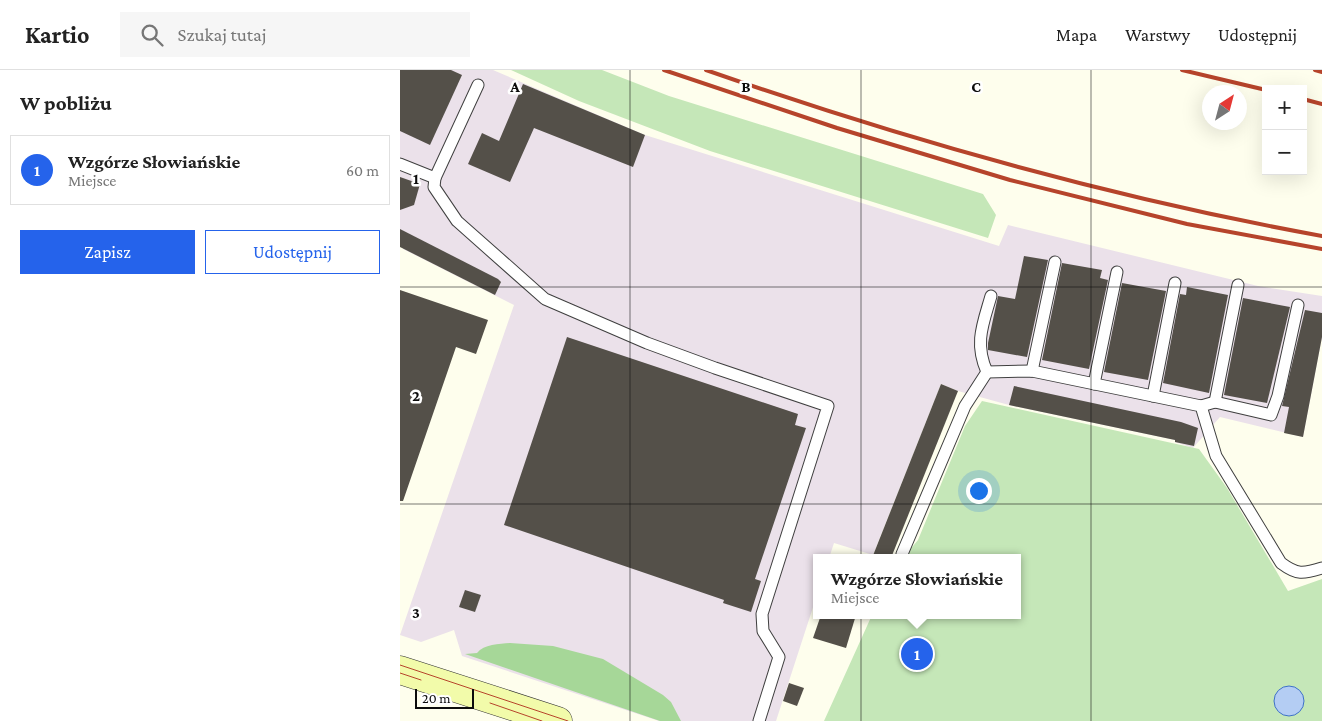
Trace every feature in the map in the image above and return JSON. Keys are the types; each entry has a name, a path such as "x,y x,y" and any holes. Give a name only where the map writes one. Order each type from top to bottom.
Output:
{"street":[{"path":"400,670 558,721"}],"lane":[{"path":"478,86 435,178 434,187 457,221 545,299 655,346 828,406 762,614 763,631 779,657 759,721"},
{"path":"400,164 435,178"},
{"path":"1032,371 1054,262"},
{"path":"1094,384 1116,272"},
{"path":"1153,396 1175,283"},
{"path":"1215,402 1238,285"},
{"path":"987,372 980,356 979,338 991,296"},
{"path":"987,372 1032,371 1201,406 1215,402 1271,415 1278,396 1298,305"},
{"path":"902,554 965,406 987,372"},
{"path":"1201,406 1216,456 1281,563 1295,573 1310,572 1322,568"}],"shaded area":[{"path":"400,70 493,70 645,135 999,246 1008,225 1258,286 1322,296 1322,337 1303,437 1220,417 1193,448 1175,442 1175,440 1009,405 958,391 941,384 873,554 834,543 830,554 813,554 813,607 776,721 659,721 462,656 454,630 421,642 400,635 514,305 403,249 409,236 400,233"}],"green space":[{"path":"511,70 602,70 669,96 983,194 996,215 988,238 710,151 579,101"},
{"path":"982,401 1199,449 1227,488 1288,591 1322,579 1322,721 824,721 870,619 1021,619 1021,554 906,554 918,540 965,426"},
{"path":"510,643 553,646 603,659 663,695 671,702 681,721 660,721 465,654 477,653 492,645"}],"water":[{"path":"1289,686 1300,690 1304,701 1300,712 1289,716 1278,712 1274,701 1278,690"}],"building":[{"path":"400,70 451,70 462,75 430,145 400,131"},
{"path":"523,84 645,135 633,167 534,128 510,182 468,164 482,133 499,141"},
{"path":"400,177 420,184 414,205 400,210"},
{"path":"400,229 498,279 501,282 495,295 400,247"},
{"path":"1024,256 1048,260 1027,357 988,350 998,296 1015,299"},
{"path":"1062,263 1102,270 1100,278 1108,280 1089,369 1042,360"},
{"path":"1122,283 1166,291 1148,380 1104,372"},
{"path":"1187,287 1228,295 1209,393 1163,383 1180,294 1186,295"},
{"path":"400,290 488,320 476,354 456,347 403,501 400,501"},
{"path":"1243,298 1290,307 1267,403 1224,395"},
{"path":"1305,310 1322,313 1322,337 1303,437 1284,433 1289,407 1282,406"},
{"path":"567,337 798,414 795,425 806,428 755,579 761,581 751,612 723,603 724,600 504,525"},
{"path":"941,384 958,391 893,554 874,554"},
{"path":"1014,386 1181,422 1198,428 1194,446 1175,442 1175,440 1009,405"},
{"path":"465,590 481,595 475,612 459,607"},
{"path":"820,619 855,619 846,648 813,638"},
{"path":"789,683 804,688 797,706 783,701"}],"tram line":[{"path":"400,665 568,721"},
{"path":"400,673 421,680"},
{"path":"490,703 542,721"}],"railway":[{"path":"664,70 837,128 1010,180 1187,224 1322,249"},
{"path":"706,70 858,120 1011,165 1165,204 1322,236"},
{"path":"1182,70 1262,89"},
{"path":"1315,70 1322,72"},
{"path":"1307,100 1322,104"}],"place":[{"name":"Wzgórze Słowiańskie","path":"917,654"}]}
